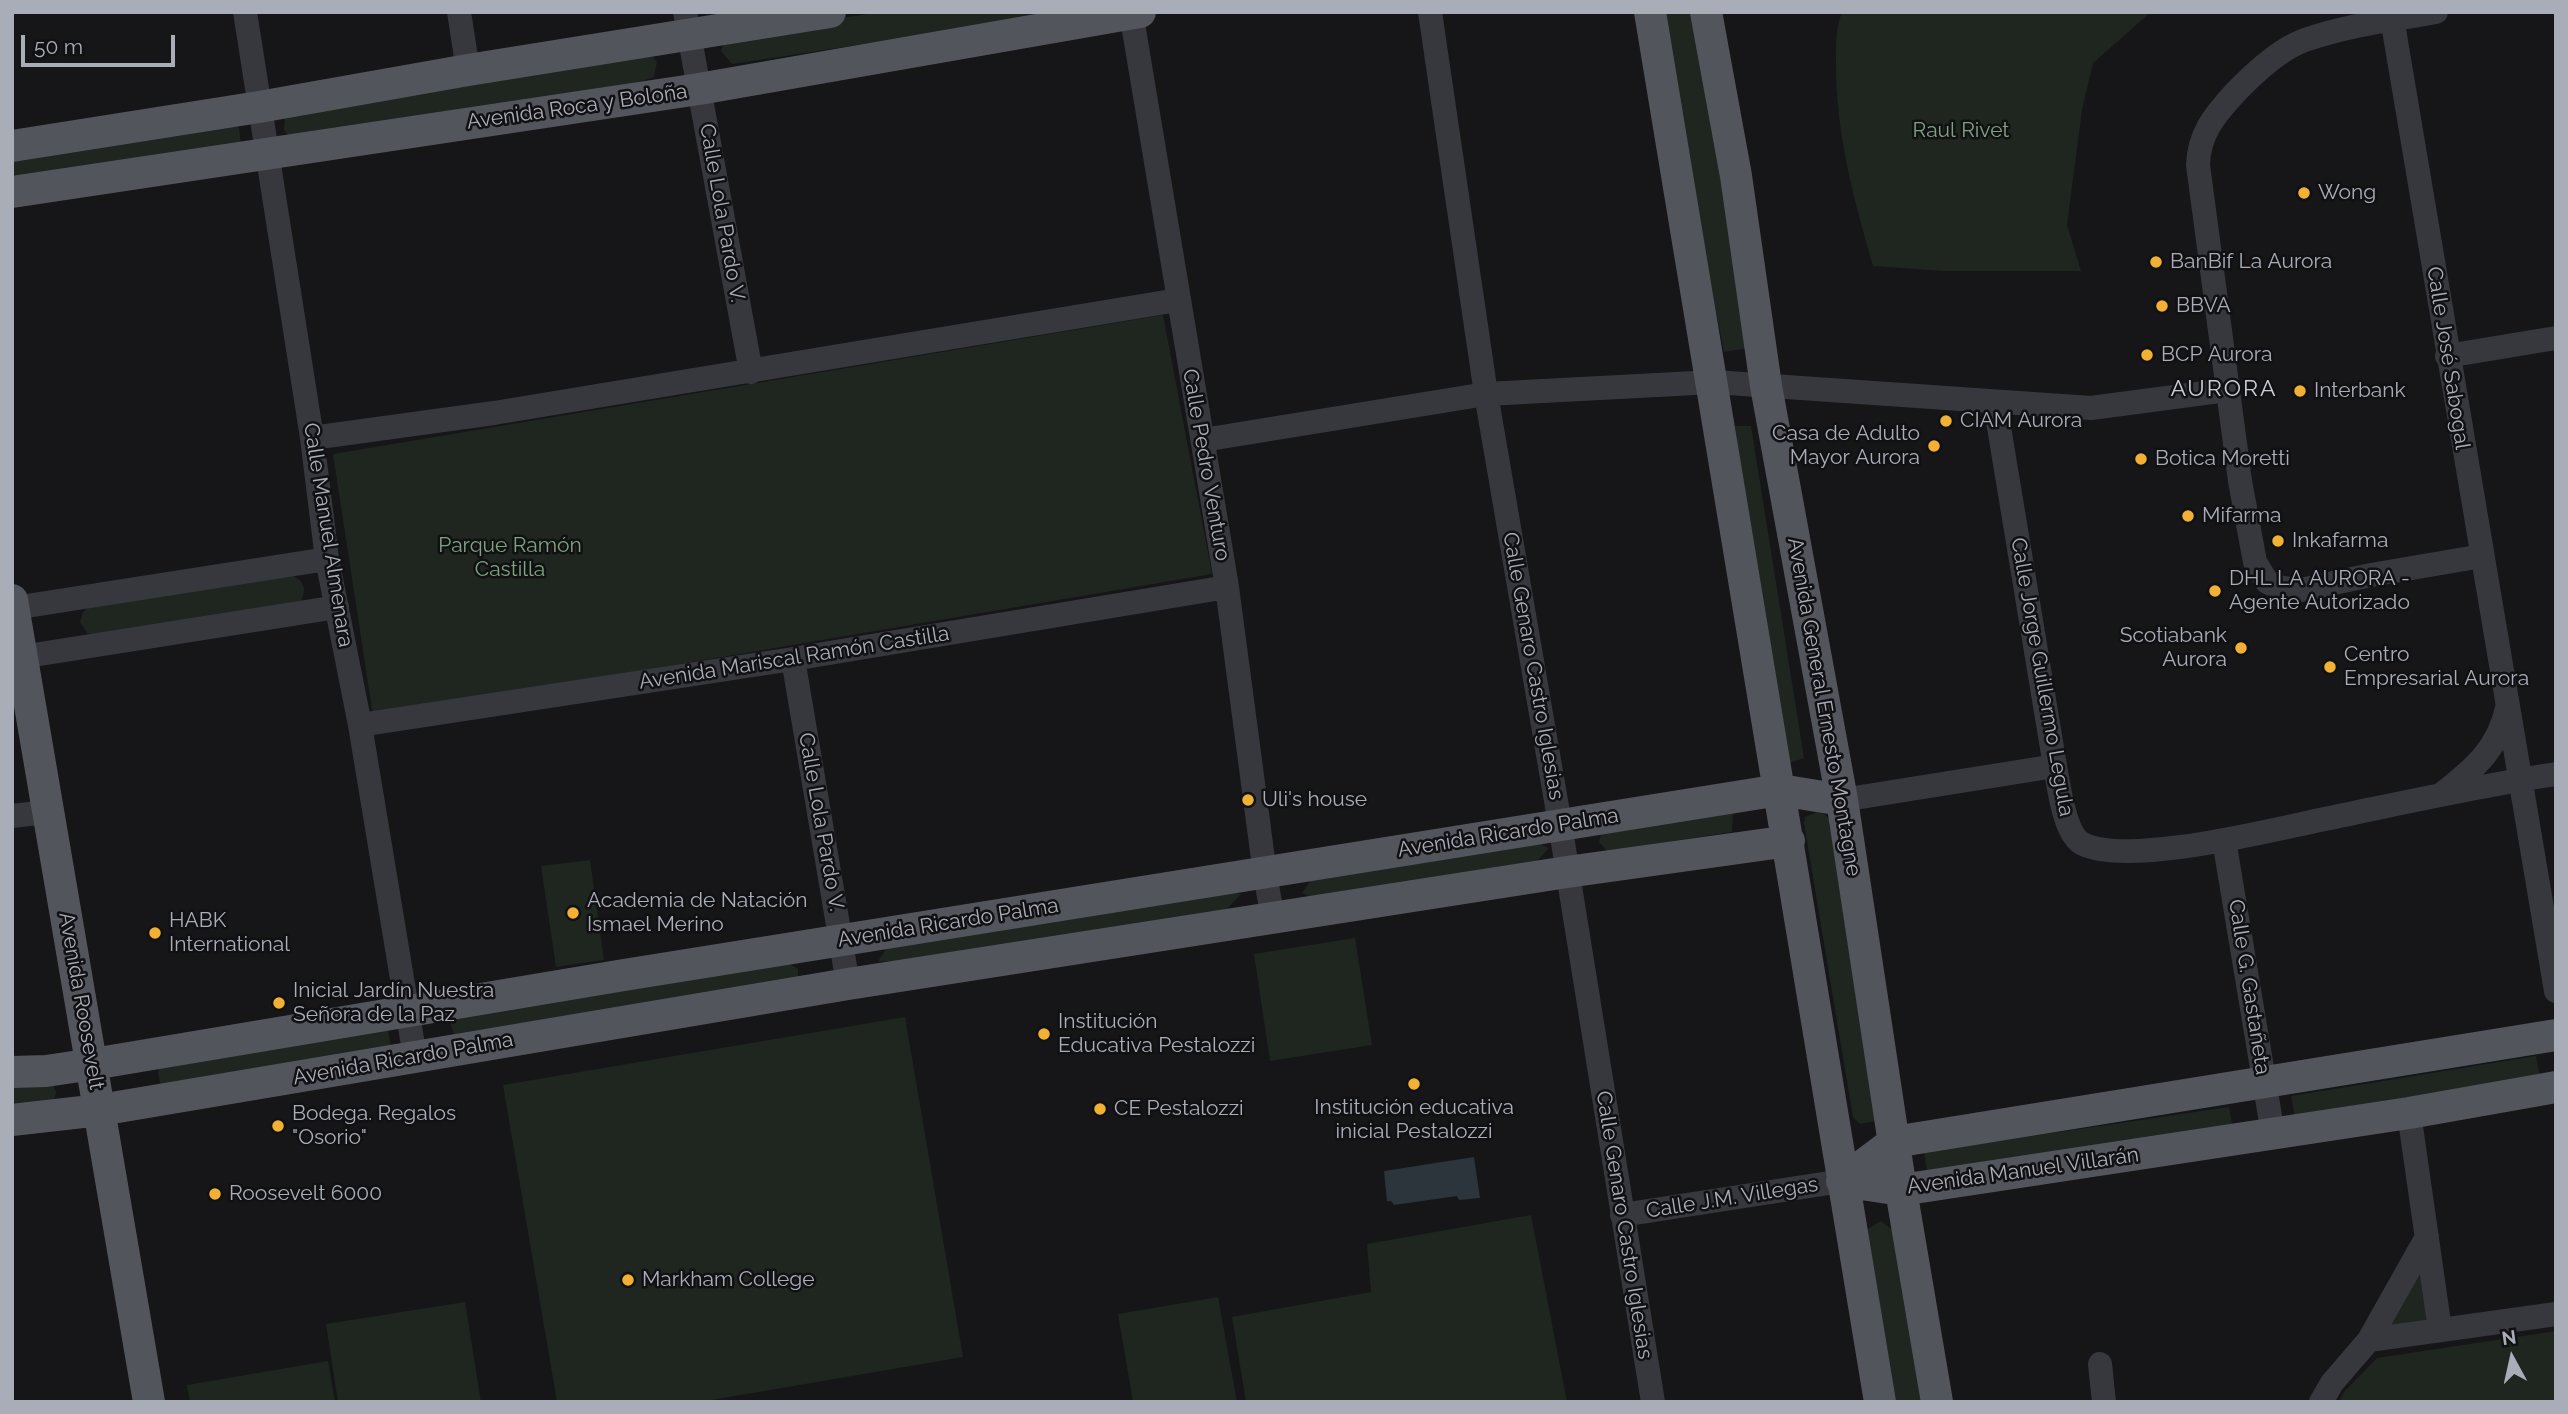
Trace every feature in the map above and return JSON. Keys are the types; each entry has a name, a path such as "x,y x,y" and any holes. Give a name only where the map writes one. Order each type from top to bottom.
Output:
{"main road":[{"path":"12,146 259,107 468,70 687,24 830,12"},
{"path":"1650,12 1714,382 1880,1402"},
{"name":"Avenida General Ernesto Montagne","path":"1706,12 1736,176 1766,386 1842,800 1901,1190 1937,1402"},
{"name":"Avenida Roca y Boloña","path":"12,192 699,89 1134,13"},
{"name":"Avenida Roosevelt","path":"13,604 149,1402"},
{"name":"Avenida Ricardo Palma","path":"12,1072 46,1071 93,1064 841,940 1780,790 1842,800"},
{"name":"Avenida Ricardo Palma","path":"12,1120 100,1110 848,984 1567,872 1789,841"},
{"path":"1842,1181 1895,1142 2556,1035"},
{"name":"Avenida Manuel Villarán","path":"1842,1181 1901,1190 2409,1113 2556,1087"}],"street":[{"name":"Calle Manuel Almenara","path":"245,12 312,438 327,559 360,725 415,1057"},
{"path":"459,12 468,70"},
{"name":"Calle Genaro Castro Iglesias","path":"1430,12 1486,394 1560,824 1653,1402"},
{"path":"2436,12 2392,16 2302,40 2254,73 2218,112 2198,149 2198,165 2227,390 2255,562 2267,582 2282,588 2301,590 2482,556"},
{"name":"Calle Pedro Venturo","path":"1134,13 1178,300 1227,587 1273,919"},
{"name":"Calle José Sabogal","path":"2392,16 2447,356 2556,991"},
{"name":"Calle Lola Pardo V.","path":"687,24 751,372"},
{"path":"312,438 494,413 1178,300"},
{"path":"2447,356 2556,338"},
{"path":"1203,440 1486,394 1714,382 2101,407 2227,390"},
{"name":"Calle Jorge Guillermo Legula","path":"1995,402 2055,766 2067,822 2080,843 2104,850 2150,850 2224,839 2556,774"},
{"path":"13,604 327,559"},
{"name":"Avenida Mariscal Ramón Castilla","path":"360,725 793,659 1227,587"},
{"path":"22,657 337,607"},
{"name":"Calle Lola Pardo V.","path":"793,659 848,984"},
{"name":"Calle José Sabogal","path":"2438,796 2466,775 2488,751 2502,729 2508,704"},
{"path":"1842,800 2055,766"},
{"path":"12,816 47,812"},
{"name":"Calle G. Gastañeta","path":"2224,839 2273,1134"},
{"path":"2409,1113 2440,1330"},
{"name":"Calle J.M. Villegas","path":"1622,1215 1842,1181"},
{"path":"2321,1402 2332,1383 2369,1340 2427,1237"},
{"path":"2369,1340 2556,1314"},
{"path":"2100,1364 2104,1402"}],"green space":[{"path":"882,12 1075,12 732,64 721,51 727,35"},
{"path":"1658,12 1695,12 1748,348 1724,352"},
{"name":"Raul Rivet","path":"1842,12 2151,12 2093,63 2082,110 2067,225 2081,271 1943,271 1873,266 1853,192 1839,116 1836,45"},
{"path":"650,53 657,62 654,77 639,82 296,144 284,130 285,116"},
{"path":"226,120 239,128 241,146 12,185 12,154"},
{"name":"Parque Ramón Castilla","path":"1163,315 1212,574 373,716 333,454"},
{"path":"1735,426 1751,426 1804,758 1784,765"},
{"path":"290,575 299,579 303,586 304,593 300,602 96,635 87,633 80,622 83,612 90,606"},
{"path":"1733,807 1732,832 1607,851 1599,842 1603,828"},
{"path":"1817,812 1829,819 1875,1121 1860,1124 1853,1117 1804,823 1805,817"},
{"path":"1534,841 1549,848 1534,865 1320,900 1302,893 1314,876"},
{"name":"Academia de Natación Ismael Merino","path":"590,860 604,960 556,967 541,866"},
{"path":"1218,890 1241,894 1224,912 892,962 878,961 891,942"},
{"path":"1355,938 1372,1045 1270,1061 1254,954"},
{"path":"786,962 798,969 798,979 454,1034 450,1022 453,1014"},
{"name":"Markham College","path":"905,1017 963,1357 700,1402 557,1402 503,1085"},
{"path":"388,1030 391,1048 164,1087 160,1083 160,1067"},
{"path":"2536,1056 2540,1078 2295,1118 2291,1096"},
{"path":"12,1081 51,1081 56,1092 54,1101 12,1111"},
{"path":"2229,1107 2233,1129 1928,1176 1924,1152"},
{"path":"1531,1215 1567,1402 1246,1402 1232,1317 1371,1292 1367,1244"},
{"path":"1881,1221 1895,1232 1922,1402 1892,1402 1863,1236 1868,1229"},
{"path":"2419,1259 2429,1325 2379,1332"},
{"path":"1218,1297 1237,1402 1133,1402 1118,1314"},
{"path":"465,1302 481,1402 338,1402 326,1324"},
{"path":"2556,1331 2556,1402 2339,1402 2344,1392 2377,1358"},
{"path":"328,1361 335,1402 190,1402 187,1385"}],"shaded area":[{"path":"1474,1157 1480,1198 1459,1200 1457,1196 1394,1205 1387,1201 1384,1171"}],"place":[{"name":"Wong","path":"2304,193"},
{"name":"BanBif La Aurora","path":"2156,262"},
{"name":"BBVA","path":"2162,306"},
{"name":"BCP Aurora","path":"2147,355"},
{"name":"Interbank","path":"2300,391"},
{"name":"CIAM Aurora","path":"1946,421"},
{"name":"Casa de Adulto Mayor Aurora","path":"1934,446"},
{"name":"Botica Moretti","path":"2141,459"},
{"name":"Mifarma","path":"2188,516"},
{"name":"Inkafarma","path":"2278,541"},
{"name":"DHL LA AURORA - Agente Autorizado","path":"2215,591"},
{"name":"Scotiabank Aurora","path":"2241,648"},
{"name":"Centro Empresarial Aurora","path":"2330,667"},
{"name":"Uli's house","path":"1248,800"},
{"name":"Academia de Natación Ismael Merino","path":"573,913"},
{"name":"HABK International","path":"155,933"},
{"name":"Inicial Jardín Nuestra Señora de la Paz","path":"279,1003"},
{"name":"Institución Educativa Pestalozzi","path":"1044,1034"},
{"name":"Institución educativa inicial Pestalozzi","path":"1414,1084"},
{"name":"CE Pestalozzi","path":"1100,1109"},
{"name":"Bodega. Regalos \"Osorio\"","path":"278,1126"},
{"name":"Roosevelt 6000","path":"215,1194"},
{"name":"Markham College","path":"628,1280"}],"district":[{"name":"AURORA","path":"2224,389"}]}
